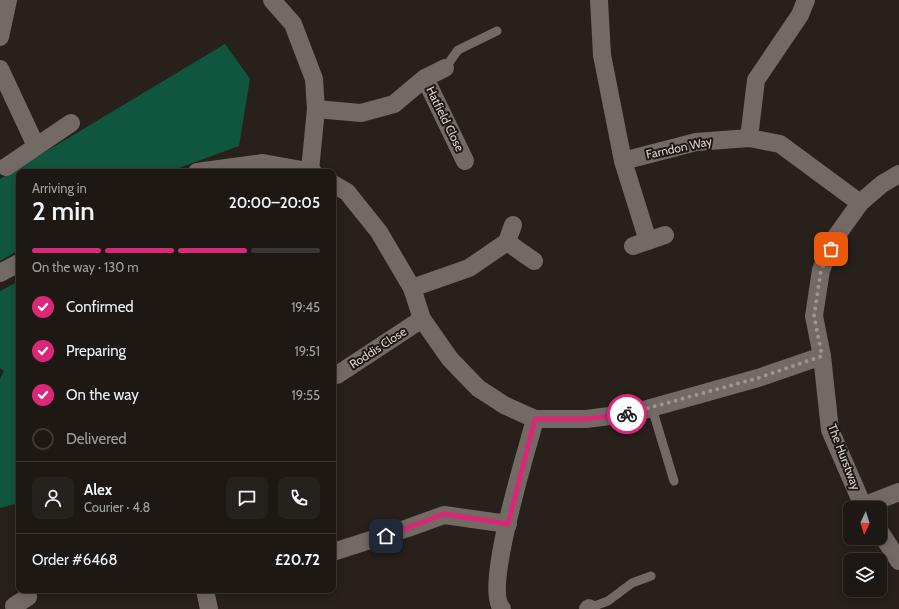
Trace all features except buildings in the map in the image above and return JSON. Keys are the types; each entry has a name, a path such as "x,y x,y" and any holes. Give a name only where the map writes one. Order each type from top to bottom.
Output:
{"street":[{"path":"0,37 8,0"},
{"path":"272,0 293,24 314,79 316,109 311,169"},
{"path":"599,0 602,55 640,243 665,235"},
{"path":"749,138 756,80 800,15 806,0"},
{"name":"Hatfield Close","path":"316,109 361,113 394,104 425,78 445,68"},
{"path":"0,69 36,146"},
{"name":"Hatfield Close","path":"425,78 465,161"},
{"path":"6,167 71,123"},
{"name":"Farndon Way","path":"623,161 696,142 749,138 780,144 860,203"},
{"path":"219,169 263,163 299,169"},
{"name":"The Hurstway","path":"860,501 830,430 822,356 814,316 821,270 836,238 860,203 882,184 899,174"},
{"path":"336,186 347,192 379,232 412,288 422,319 450,359 478,388 504,405 535,419 586,419 633,413 758,378 822,356"},
{"path":"412,288 469,268 510,234 534,261"},
{"path":"0,273 16,265"},
{"name":"Roddis Close","path":"336,375 422,319"},
{"path":"502,609 498,605 496,580 503,538 535,419"},
{"path":"877,501 899,492"},
{"path":"336,551 408,528 444,514 508,524"},
{"path":"887,543 899,561"},
{"path":"206,593 209,609"}],"lane":[{"path":"445,68 458,50 497,31"},
{"path":"652,408 674,481"},
{"path":"588,608 608,601 632,583 651,576"}],"green space":[{"path":"225,44 250,79 239,146 176,169 17,169"},
{"path":"16,169 16,252 0,261 0,179"},
{"path":"16,283 16,504 0,508 0,379 4,371 0,368 0,291"}],"way so far":[{"path":"627,414 758,378 822,356 814,316 821,270 831,249"}],"route":[{"path":"386,536 444,514 508,524 535,419 586,419 627,414"}]}
